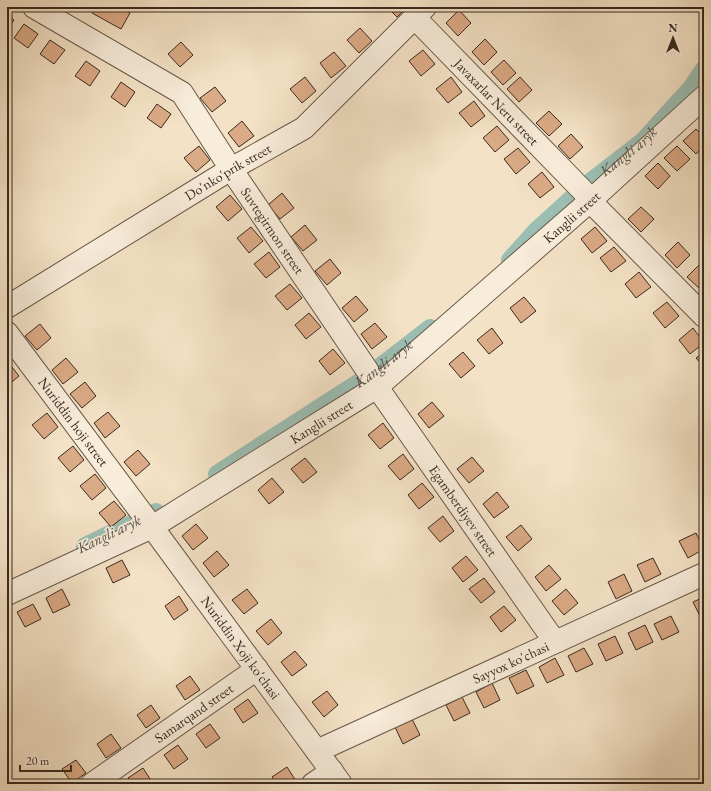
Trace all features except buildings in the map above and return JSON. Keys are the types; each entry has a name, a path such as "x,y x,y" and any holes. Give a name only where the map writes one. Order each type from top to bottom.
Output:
{"street":[{"name":"Suvtegirmon street","path":"34,7 182,93 231,169 372,379"},
{"name":"Do'nko'prik street","path":"7,307 231,169 304,128 420,12"},
{"name":"Javaxarlar Neru street","path":"420,12 585,194 704,316"},
{"name":"Kanglii street","path":"7,594 146,519 372,379 585,194 704,97"},
{"name":"Nuriddin hoji street","path":"7,333 146,519"},
{"name":"Egamberdiyev street","path":"372,379 555,642"},
{"name":"Nuriddin Xoji ko'chasi","path":"146,519 336,777"},
{"name":"Sayyox ko'chasi","path":"317,751 704,574"},
{"name":"Samarqand street","path":"92,784 257,669"},
{"path":"313,784 336,777"}],"waterway":[{"name":"Kangli aryk","path":"510,260 536,231 590,182 643,141 692,87 704,69"},
{"name":"Kangli aryk","path":"217,474 364,379 430,328"},
{"name":"Kangli aryk","path":"85,546 156,512"}]}
